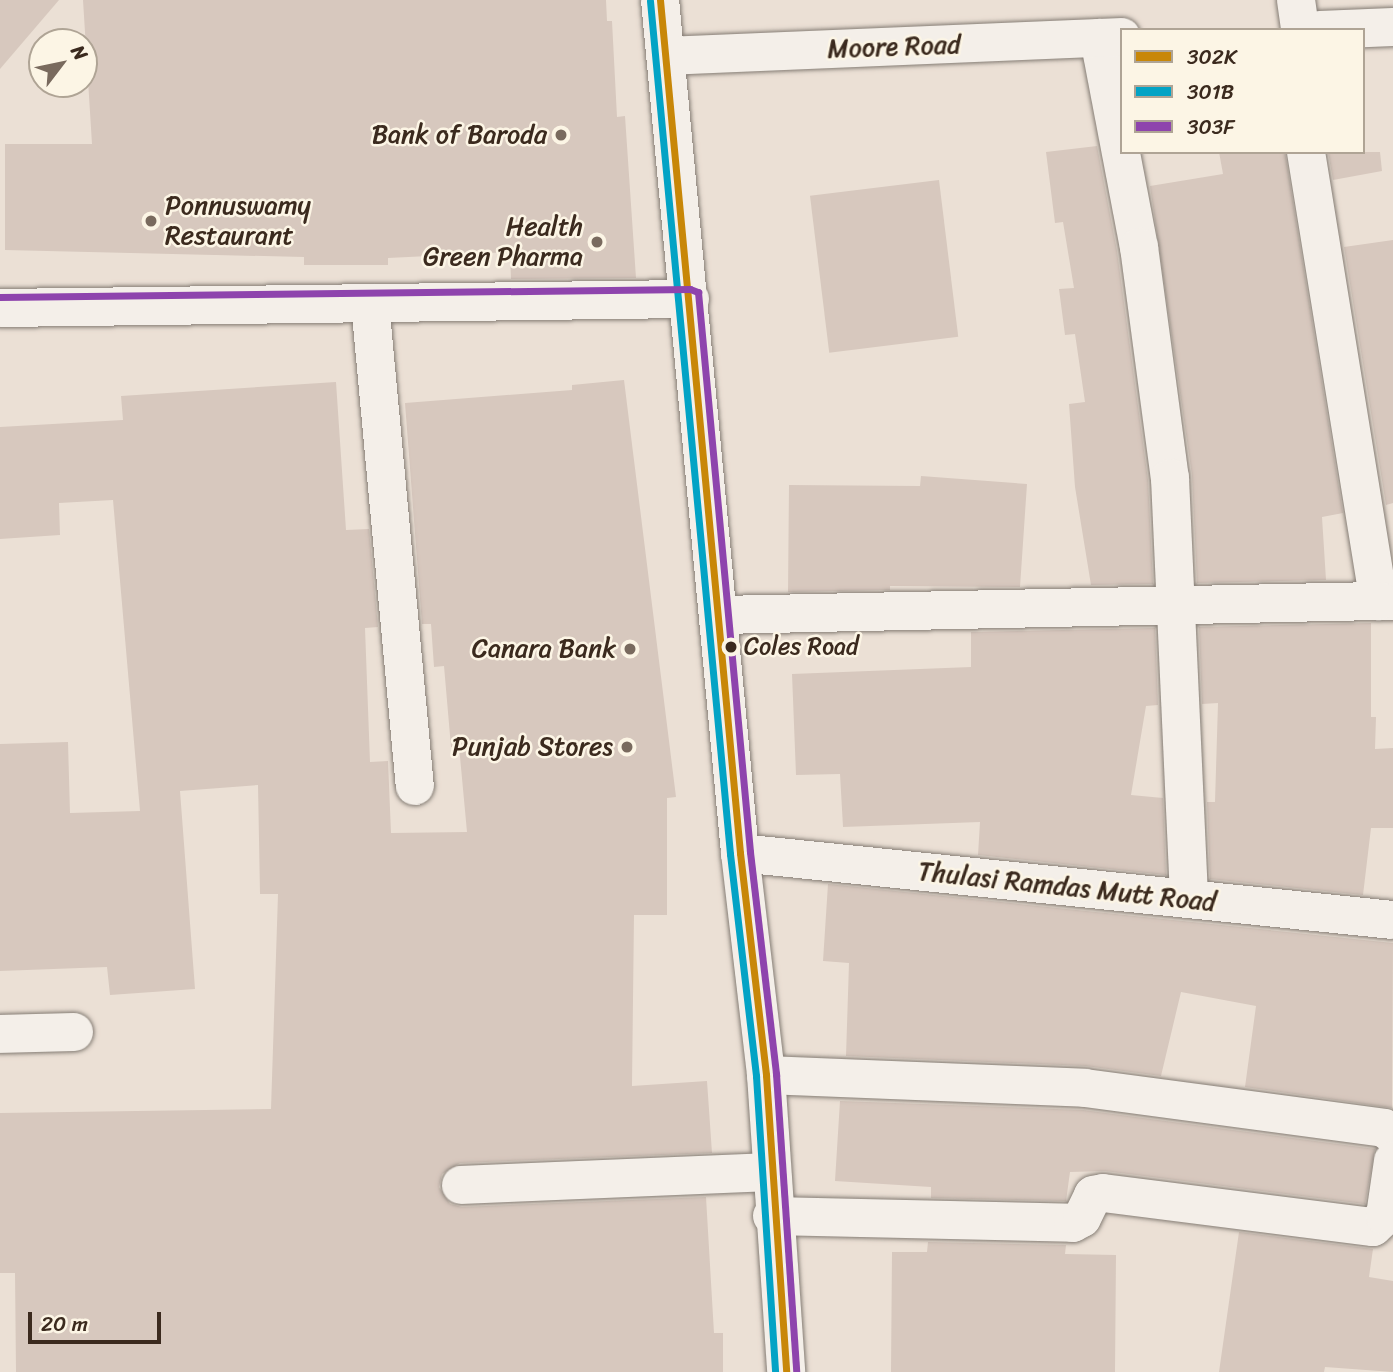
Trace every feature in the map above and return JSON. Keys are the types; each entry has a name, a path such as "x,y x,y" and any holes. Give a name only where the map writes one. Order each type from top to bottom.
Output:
{"street":[{"path":"660,0 720,615 740,853 766,1074 772,1216 786,1372"},
{"path":"1296,0 1300,28"},
{"path":"1365,28 1393,27"},
{"path":"1110,38 1120,110"},
{"name":"Moore Road","path":"666,56 1110,38"},
{"path":"1126,154 1170,478 1189,900"},
{"path":"720,615 1175,608 1386,601 1306,154"},
{"path":"0,308 690,299"},
{"path":"370,303 415,786"},
{"name":"Thulasi Ramdas Mutt Road","path":"740,853 1393,920"},
{"path":"0,1034 74,1032"},
{"path":"766,1074 1084,1088 1384,1128 1393,1135"},
{"path":"772,1216 1073,1223 1082,1218 1093,1195 1102,1194 1373,1227 1385,1216 1393,1161"},
{"path":"461,1185 770,1172"}],"building":[{"path":"0,0 59,0 35,28 28,28 28,36 0,69"},
{"path":"83,0 606,0 607,21 612,21 617,117 625,116 636,278 511,279 510,252 388,258 388,265 304,265 304,257 5,250 5,144 92,144 89,98 98,98 98,28 85,28"},
{"path":"1097,146 1117,251 1148,480 1153,584 1091,585 1075,487 1069,404 1085,402 1075,334 1065,335 1059,289 1074,288 1063,222 1055,223 1046,152"},
{"path":"1380,152 1382,171 1333,180 1328,154"},
{"path":"1219,154 1285,154 1343,513 1322,517 1326,580 1197,583 1192,475 1150,186 1223,174"},
{"path":"939,180 958,337 829,353 810,196"},
{"path":"1393,240 1393,503 1386,505 1344,247"},
{"path":"624,380 676,797 667,798 667,915 634,915 632,1086 707,1081 712,1153 460,1163 442,1174 439,1187 450,1204 462,1207 706,1197 714,1333 723,1333 723,1372 16,1372 15,1273 0,1273 0,1113 271,1109 278,894 260,894 258,785 180,791 195,989 110,995 107,967 0,971 0,744 68,742 70,813 140,811 113,500 59,503 60,535 0,539 0,427 123,420 121,396 336,382 346,530 369,529 378,627 365,628 370,762 388,761 391,833 467,832 459,746 451,747 444,666 434,667 431,624 422,624 405,403 572,390 572,385"},
{"path":"921,476 1027,484 1020,587 890,586 890,590 788,592 789,485 920,486"},
{"path":"1371,623 1371,717 1376,717 1375,749 1393,748 1393,828 1371,828 1363,895 1210,879 1207,802 1215,802 1218,703 1202,704 1199,627"},
{"path":"1155,628 1158,705 1146,706 1131,795 1163,798 1166,875 978,855 980,822 843,827 840,774 796,775 792,674 971,667 971,632"},
{"path":"828,884 1393,943 1392,1108 1245,1087 1256,1006 1181,992 1161,1076 1086,1066 846,1056 849,963 823,961"},
{"path":"840,1101 1083,1110 1375,1149 1365,1204 1105,1171 1070,1172 1066,1201 931,1198 931,1187 835,1181"},
{"path":"1239,1232 1373,1249 1369,1277 1393,1281 1393,1372 1325,1367 1324,1372 1219,1372"},
{"path":"928,1242 1066,1245 1065,1254 1116,1255 1115,1372 891,1372 892,1252 927,1252"}],"transit line":[{"name":"302K","path":"660,0 740,853 766,1075 786,1372"},
{"name":"301B","path":"650,1 730,854 756,1076 775,1372"},
{"name":"303F","path":"0,297 690,289 698,292 750,852 776,1074 796,1371"}],"place":[{"name":"Bank of Baroda","path":"561,135"},
{"name":"Ponnuswamy Restaurant","path":"151,221"},
{"name":"Health Green Pharma","path":"597,242"},
{"name":"Coles Road","path":"731,647"},
{"name":"Canara Bank","path":"630,649"},
{"name":"Punjab Stores","path":"627,747"}]}
